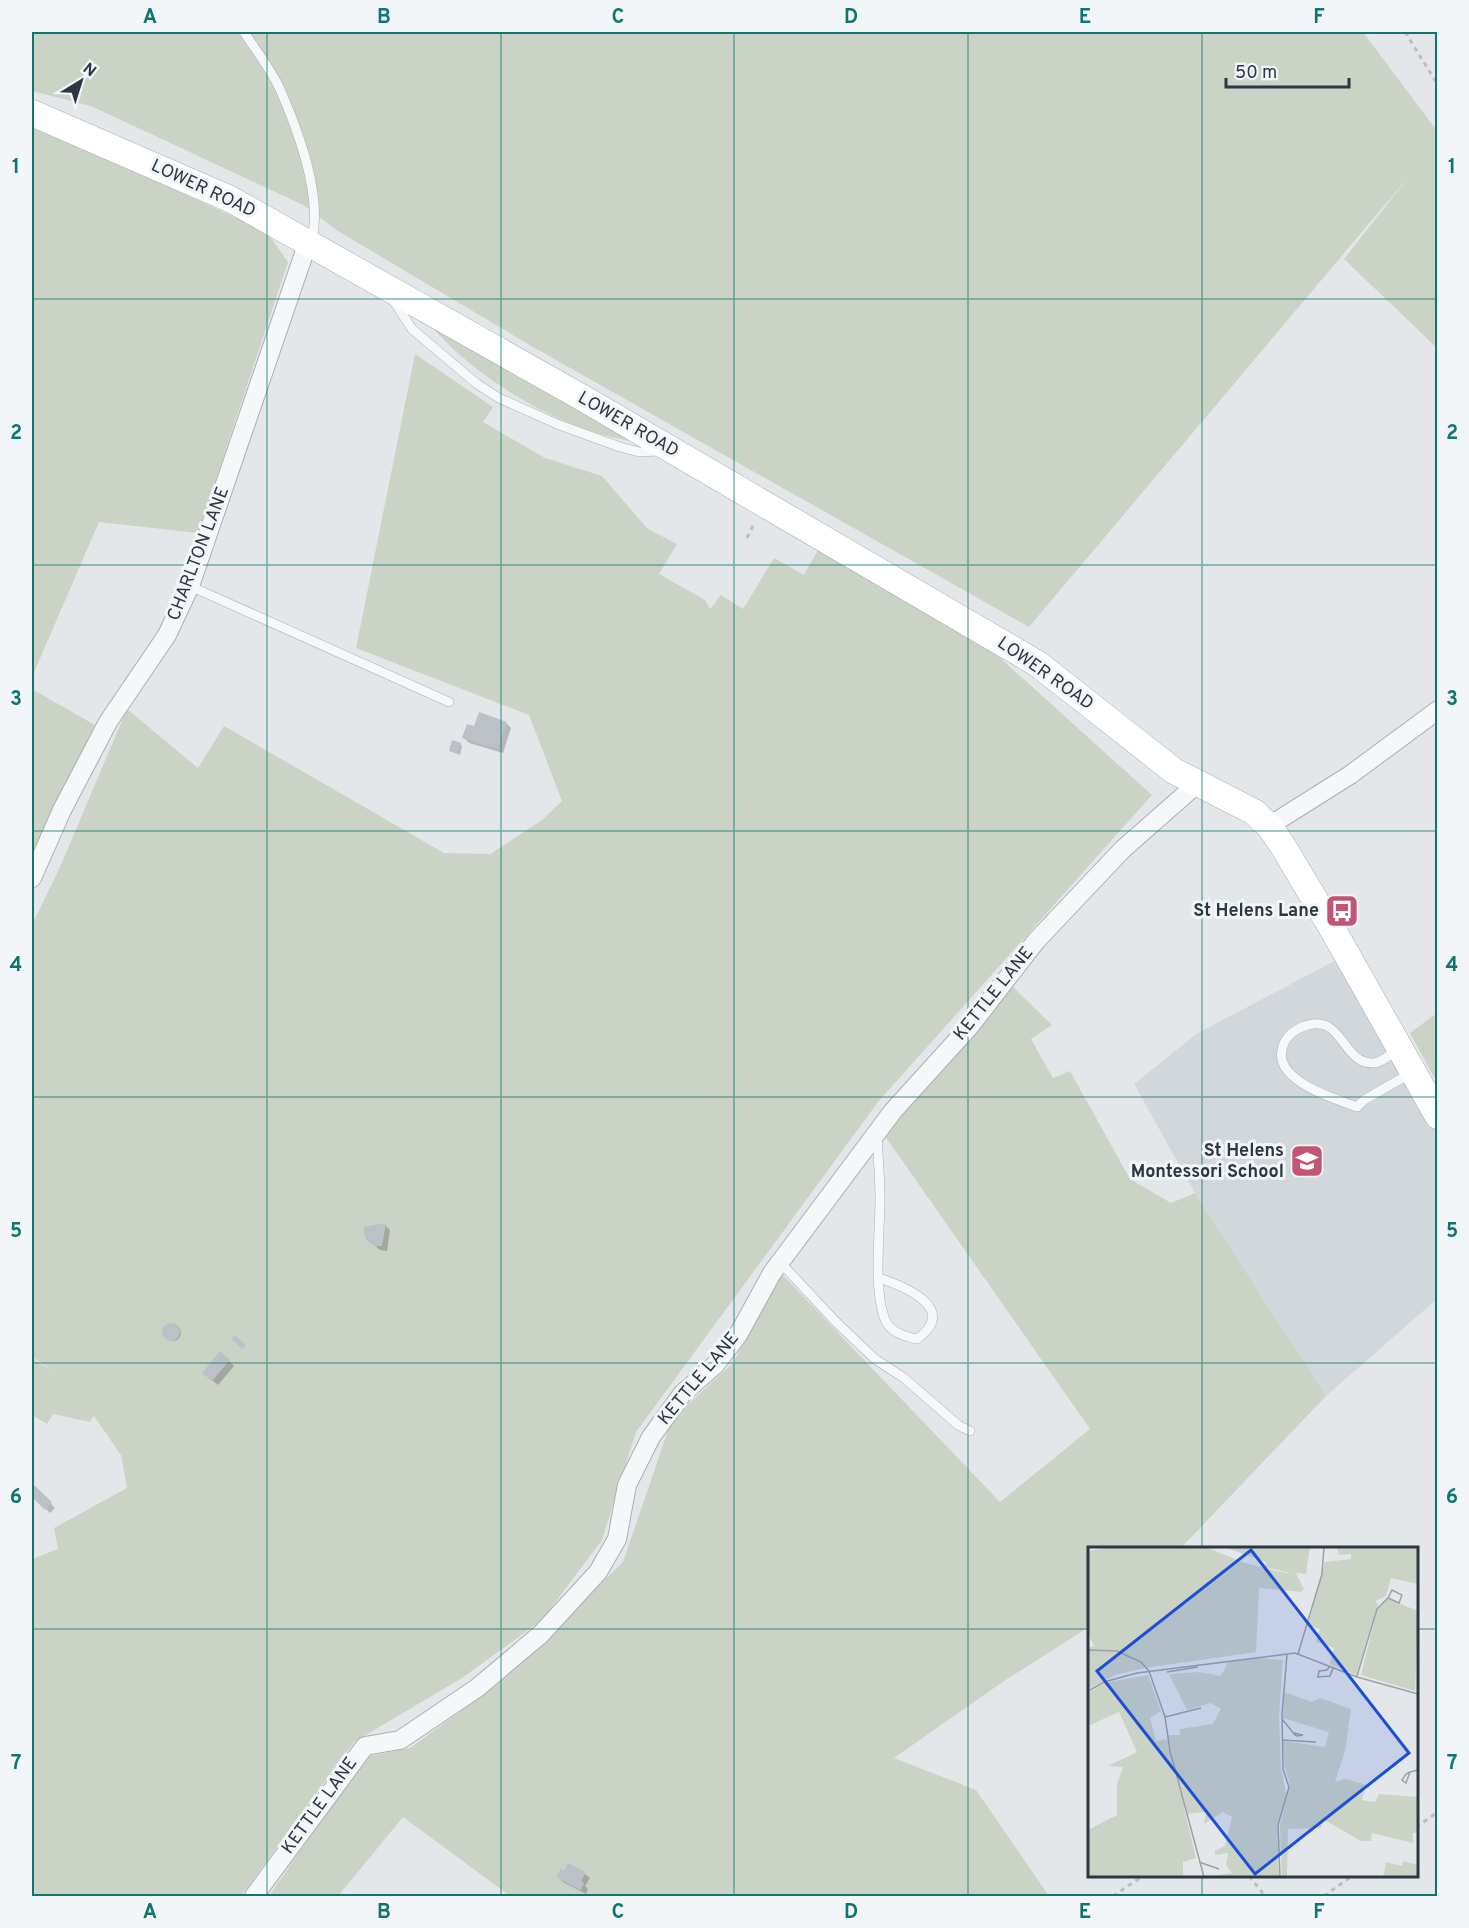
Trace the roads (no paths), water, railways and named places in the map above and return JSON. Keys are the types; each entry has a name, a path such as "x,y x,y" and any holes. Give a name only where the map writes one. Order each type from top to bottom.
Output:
{"main road":[{"name":"LOWER ROAD","path":"32,113 230,198 384,285 1038,664 1174,771 1254,812 1269,826 1333,930 1437,1116"}],"street":[{"name":"CHARLTON LANE","path":"32,878 62,810 108,722 167,635 190,586 310,243"},
{"path":"1269,826 1350,775 1437,710"},
{"name":"KETTLE LANE","path":"254,1896 364,1746 399,1740 477,1688 541,1634 598,1572 617,1539 627,1485 651,1437 683,1393 715,1365 738,1335 772,1273 893,1111 970,1026 1036,941 1123,849 1197,784"}],"lane":[{"path":"244,32 278,85 306,155 316,219 310,243"},
{"path":"384,285 412,329 477,384 499,398 557,424 620,447 639,452 671,450"},
{"path":"190,586 449,702"},
{"path":"1400,1048 1375,1063 1366,1062 1351,1053 1331,1028 1313,1023 1290,1034 1283,1043 1281,1054 1283,1062 1293,1077 1310,1089 1357,1107 1364,1100 1413,1072"},
{"path":"877,1133 880,1198 879,1278 879,1293 883,1312 889,1326 905,1336 917,1339 927,1332 932,1319 931,1308 922,1297 903,1286 879,1278"},
{"path":"780,1262 875,1359 904,1378 958,1425 970,1431"}],"place":[{"name":"St Helens Lane","path":"1342,911"},
{"name":"St Helens Montessori School","path":"1307,1161"}]}
